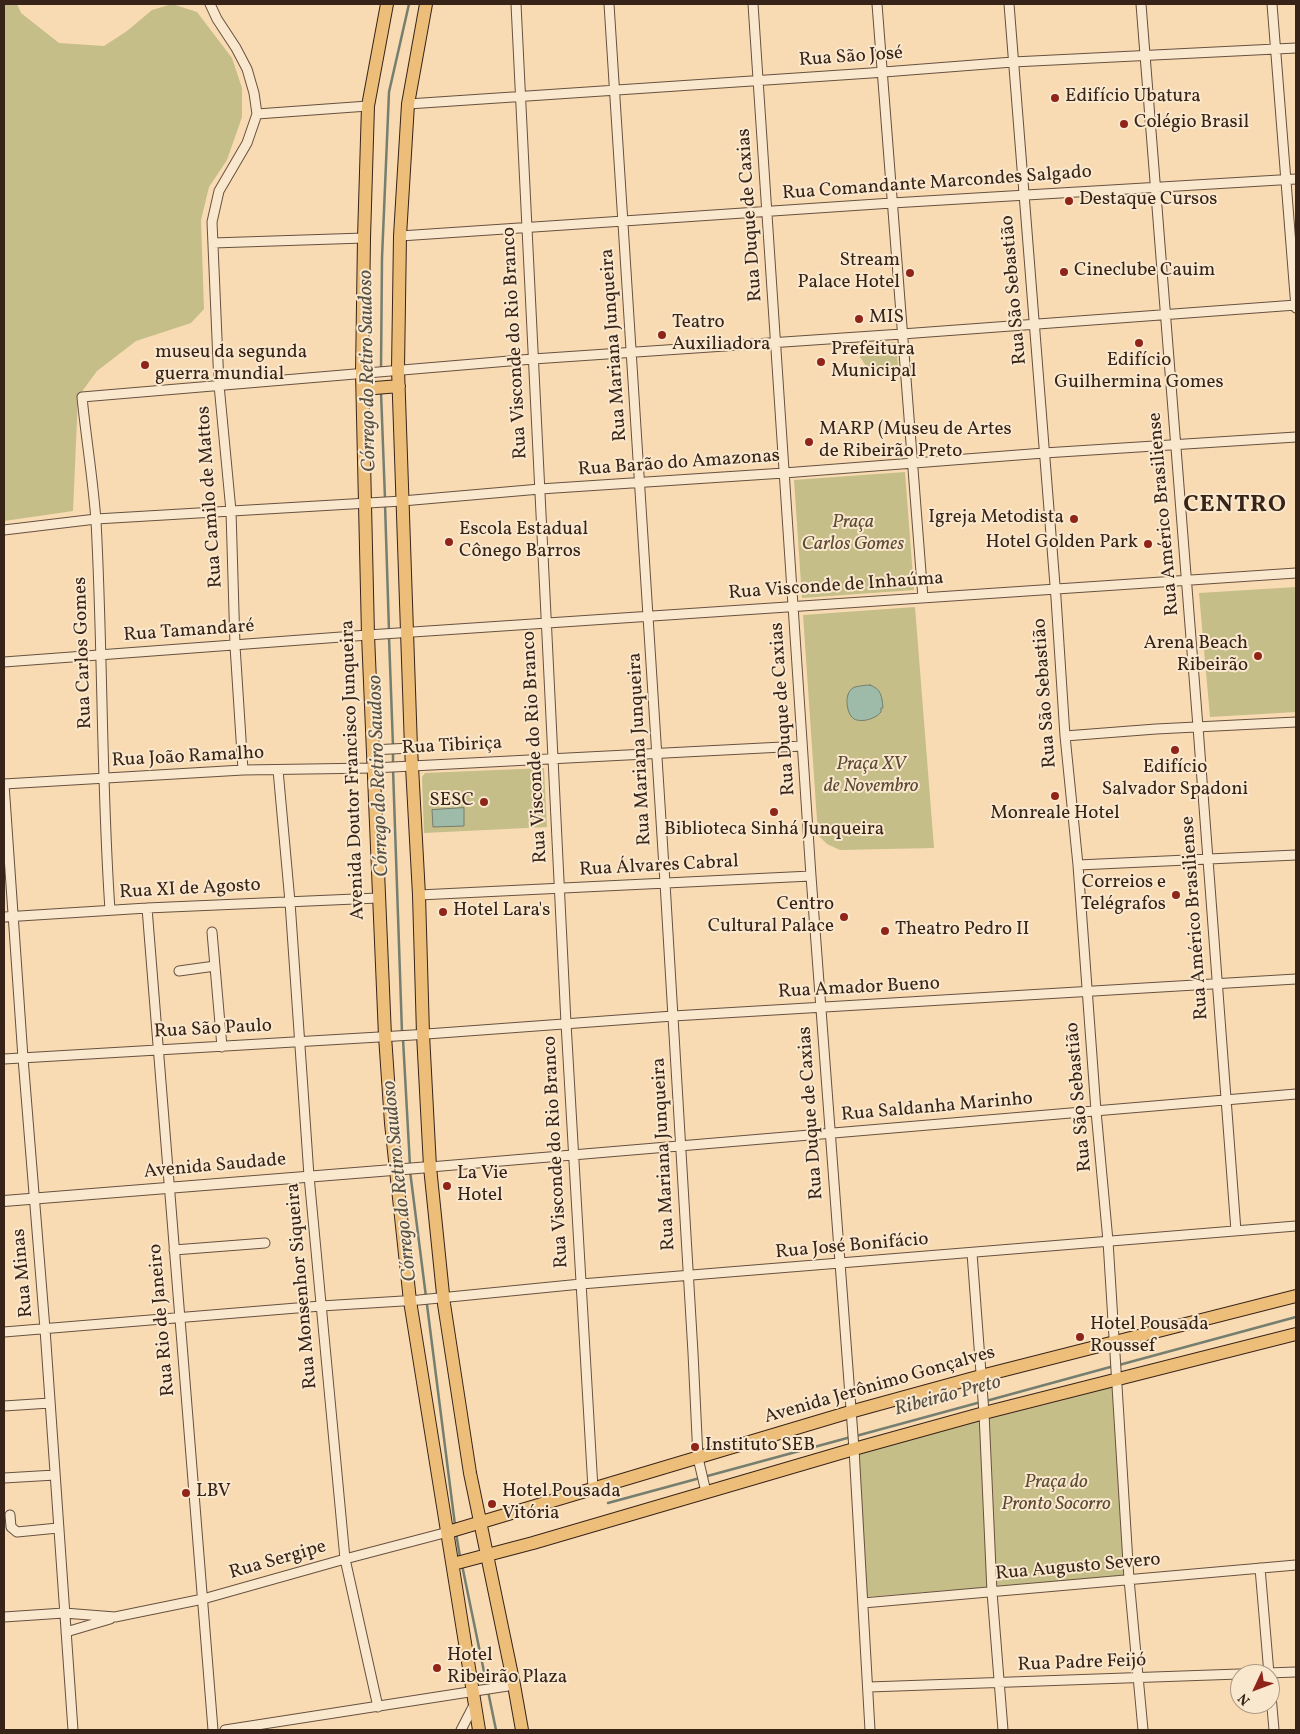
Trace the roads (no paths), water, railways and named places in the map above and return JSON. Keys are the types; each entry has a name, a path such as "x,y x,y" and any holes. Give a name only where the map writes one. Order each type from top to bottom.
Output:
{"main road":[{"name":"Avenida Doutor Francisco Junqueira","path":"387,4 368,106 364,238 372,635 377,768 378,898 399,1169 414,1300 457,1563 476,1695 479,1730"},
{"path":"426,4 408,104 400,236 395,370 407,765 419,894 418,1034 426,1167 440,1298 484,1557 522,1730"},
{"path":"366,388 396,386"},
{"name":"Avenida Jerônimo Gonçalves","path":"451,1532 593,1489 698,1462 850,1416 1115,1347 1296,1296"},
{"path":"457,1563 484,1557 705,1489 983,1408 1296,1334"}],"street":[{"name":"Rua Camilo de Mattos","path":"210,4 246,69 254,93 257,114 247,143 218,190 212,222 219,385 232,511 235,646 243,770"},
{"name":"Rua Visconde do Rio Branco","path":"516,4 566,1024 593,1489"},
{"name":"Rua Mariana Junqueira","path":"609,4 666,883 698,1462 705,1489"},
{"name":"Rua Duque de Caxias","path":"753,4 810,876 853,1445 869,1687 870,1730"},
{"path":"876,4 923,598"},
{"name":"Rua São Sebastião","path":"1009,4 1065,736 1078,864 1096,1111 1108,1241 1129,1579 1143,1730"},
{"name":"Rua Américo Brasiliense","path":"1141,4 1236,1231"},
{"path":"219,385 533,359 1296,306 1272,4"},
{"name":"Rua São José","path":"408,104 1013,62 1296,48"},
{"path":"257,114 368,106"},
{"name":"Rua Comandante Marcondes Salgado","path":"400,236 527,226 1296,178"},
{"path":"213,243 364,238"},
{"name":"Rua Carlos Gomes","path":"110,910 104,834 101,655 96,519 82,397 219,385"},
{"name":"Rua Barão do Amazonas","path":"4,530 96,519 398,502 540,489 1296,436"},
{"name":"Rua Visconde de Inhaúma","path":"372,635 1296,573"},
{"name":"Rua Tamandaré","path":"4,662 372,635"},
{"path":"1065,736 1296,722"},
{"name":"Rua Tibiriça","path":"377,768 802,746"},
{"name":"Rua Tibiriça","path":"376,749 407,748"},
{"name":"Rua João Ramalho","path":"4,784 243,770 377,768"},
{"name":"Rua Monsenhor Siqueira","path":"278,770 290,902 309,1176 345,1559 378,1707"},
{"name":"Rua Minas","path":"4,784 73,1730"},
{"path":"1078,864 1296,854"},
{"name":"Rua Álvares Cabral","path":"419,894 810,876"},
{"name":"Rua XI de Agosto","path":"4,917 148,908 378,898"},
{"name":"Rua Rio de Janeiro","path":"148,908 213,1730"},
{"path":"212,932 222,1047"},
{"path":"179,971 215,966"},
{"name":"Rua Amador Bueno","path":"418,1034 673,1016 1296,979"},
{"name":"Rua São Paulo","path":"4,1059 418,1034"},
{"name":"Rua Saldanha Marinho","path":"426,1167 1296,1094"},
{"name":"Avenida Saudade","path":"4,1201 426,1167"},
{"name":"Rua José Bonifácio","path":"4,1332 440,1298 581,1284 1296,1226"},
{"path":"174,1250 265,1243"},
{"path":"972,1253 983,1408 992,1592 1003,1730"},
{"path":"4,1406 50,1403"},
{"path":"4,1478 55,1475"},
{"path":"10,1515 11,1527 17,1532 58,1528"},
{"name":"Rua Sergipe","path":"66,1632 115,1617 203,1599 345,1559 451,1532"},
{"name":"Rua Augusto Severo","path":"863,1603 1296,1565"},
{"path":"1260,1568 1268,1664"},
{"name":"Rua Sergipe","path":"4,1618 64,1613 115,1617"},
{"name":"Rua Padre Feijó","path":"1280,1673 1296,1672"},
{"name":"Rua Padre Feijó","path":"869,1687 1230,1674"},
{"path":"225,1730 378,1707 476,1695 512,1685"},
{"path":"461,1730 476,1695"},
{"path":"1273,1714 1274,1730"}],"waterway":[{"name":"Córrego do Retiro Saudoso","path":"381,369 382,258 389,92 409,4"},
{"name":"Córrego do Retiro Saudoso","path":"381,392 385,499"},
{"name":"Córrego do Retiro Saudoso","path":"385,504 389,631"},
{"name":"Córrego do Retiro Saudoso","path":"389,637 393,746"},
{"name":"Córrego do Retiro Saudoso","path":"393,752 393,764"},
{"name":"Córrego do Retiro Saudoso","path":"393,769 402,1033"},
{"name":"Córrego do Retiro Saudoso","path":"403,1039 410,1166"},
{"name":"Córrego do Retiro Saudoso","path":"410,1171 455,1525"},
{"name":"Ribeirão Preto","path":"1119,1365 1296,1317"},
{"name":"Ribeirão Preto","path":"986,1401 1114,1366"},
{"name":"Ribeirão Preto","path":"856,1436 981,1402"},
{"name":"Ribeirão Preto","path":"608,1503 851,1437"},
{"name":"Córrego do Retiro Saudoso","path":"456,1533 460,1557"},
{"path":"462,1565 496,1730"}],"place":[{"name":"Edifício Ubatura","path":"1055,98"},
{"name":"Colégio Brasil","path":"1124,124"},
{"name":"Destaque Cursos","path":"1069,201"},
{"name":"Cineclube Cauim","path":"1064,272"},
{"name":"Stream Palace Hotel","path":"910,273"},
{"name":"MIS","path":"859,319"},
{"name":"Teatro Auxiliadora","path":"662,335"},
{"name":"Edifício Guilhermina Gomes","path":"1139,343"},
{"name":"Prefeitura Municipal","path":"821,362"},
{"name":"museu da segunda guerra mundial","path":"145,365"},
{"name":"MARP (Museu de Artes de Ribeirão Preto","path":"809,442"},
{"name":"Igreja Metodista","path":"1074,519"},
{"name":"Escola Estadual Cônego Barros","path":"449,542"},
{"name":"Hotel Golden Park","path":"1148,544"},
{"name":"Arena Beach Ribeirão","path":"1258,656"},
{"name":"Edifício Salvador Spadoni","path":"1175,750"},
{"name":"Monreale Hotel","path":"1055,796"},
{"name":"SESC","path":"484,802"},
{"name":"Biblioteca Sinhá Junqueira","path":"774,812"},
{"name":"Correios e Telégrafos","path":"1176,895"},
{"name":"Hotel Lara's","path":"443,912"},
{"name":"Centro Cultural Palace","path":"844,917"},
{"name":"Theatro Pedro II","path":"885,931"},
{"name":"La Vie Hotel","path":"447,1186"},
{"name":"Hotel Pousada Roussef","path":"1080,1337"},
{"name":"Instituto SEB","path":"695,1447"},
{"name":"LBV","path":"186,1493"},
{"name":"Hotel Pousada Vitória","path":"492,1504"},
{"name":"Hotel Ribeirão Plaza","path":"437,1668"}],"district":[{"name":"CENTRO","path":"1235,507"}],"park label":[{"name":"Praça Carlos Gomes","path":"853,535"},
{"name":"Praça XV de Novembro","path":"871,777"},
{"name":"Praça do Pronto Socorro","path":"1056,1495"}]}
